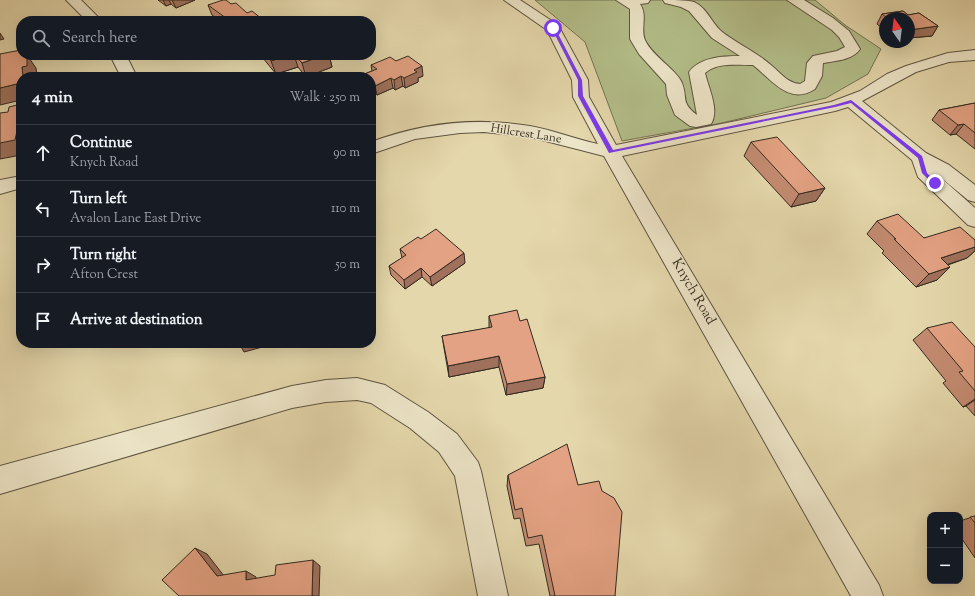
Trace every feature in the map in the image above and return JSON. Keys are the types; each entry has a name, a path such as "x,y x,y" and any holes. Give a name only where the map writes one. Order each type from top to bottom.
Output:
{"street":[{"path":"72,0 90,16"},
{"name":"Knych Road","path":"511,0 553,28 580,80 581,96 611,152 868,596"},
{"path":"622,0 644,0"},
{"path":"622,0 634,5 637,9 637,39 644,51 674,83 675,95 681,112 696,122 705,120 707,112 702,98 697,72 701,66 712,63 755,60"},
{"path":"670,0 685,3 694,8 710,29 755,60 785,86 795,89 807,87 814,81 816,74 815,63 818,59 841,55 853,49 851,42 826,20 794,0"},
{"path":"611,152 835,106 851,101 911,69 948,58 975,55"},
{"path":"120,60 126,72"},
{"path":"851,101 920,157 967,180 975,195"},
{"name":"Hillcrest Lane","path":"376,146 415,133 479,127 511,129 543,134 611,152"},
{"path":"920,157 925,173 975,220"},
{"path":"0,187 16,183"},
{"path":"0,480 292,397 326,391 357,389 376,393 419,420 448,443 468,471 493,596"}],"green space":[{"path":"535,0 815,0 845,25 881,49 868,74 826,98 722,123 622,141 585,42"}],"building":[{"path":"226,0 231,4 236,3 247,13 252,11 258,16 223,16 208,5"},
{"path":"919,13 938,26 915,29 915,14"},
{"path":"16,51 16,60 27,60 27,66 22,67 22,72 16,72 16,84 0,88 0,54"},
{"path":"408,56 422,66 414,70 417,72 404,78 401,76 394,80 391,78 376,86 376,72 370,72 377,69 371,65 390,57 396,61"},
{"path":"299,60 310,60 302,63"},
{"path":"975,103 975,133 964,124 958,125 939,110"},
{"path":"16,105 15,140 0,143 0,113 8,112 9,107"},
{"path":"777,137 825,188 799,194 751,142"},
{"path":"898,214 924,238 960,227 975,240 975,247 941,258 950,267 929,274 877,221"},
{"path":"436,229 464,253 430,277 421,268 404,280 389,266 406,255 400,249 418,237 421,239"},
{"path":"517,310 520,321 527,319 545,377 507,384 499,356 448,366 442,336 492,327 489,316"},
{"path":"952,322 975,347 975,391 959,372 963,371 927,328"},
{"path":"567,444 578,485 599,481 602,491 614,498 622,512 615,596 555,596 542,535 528,538 522,508 515,510 508,475"},
{"path":"975,516 975,523 970,517"},
{"path":"195,548 217,576 246,571 246,580 275,575 276,565 313,560 312,596 179,596 162,580"}],"route":[{"path":"553,28 580,80 581,96 611,152 835,106 851,101 920,157 925,173 935,183"}]}
